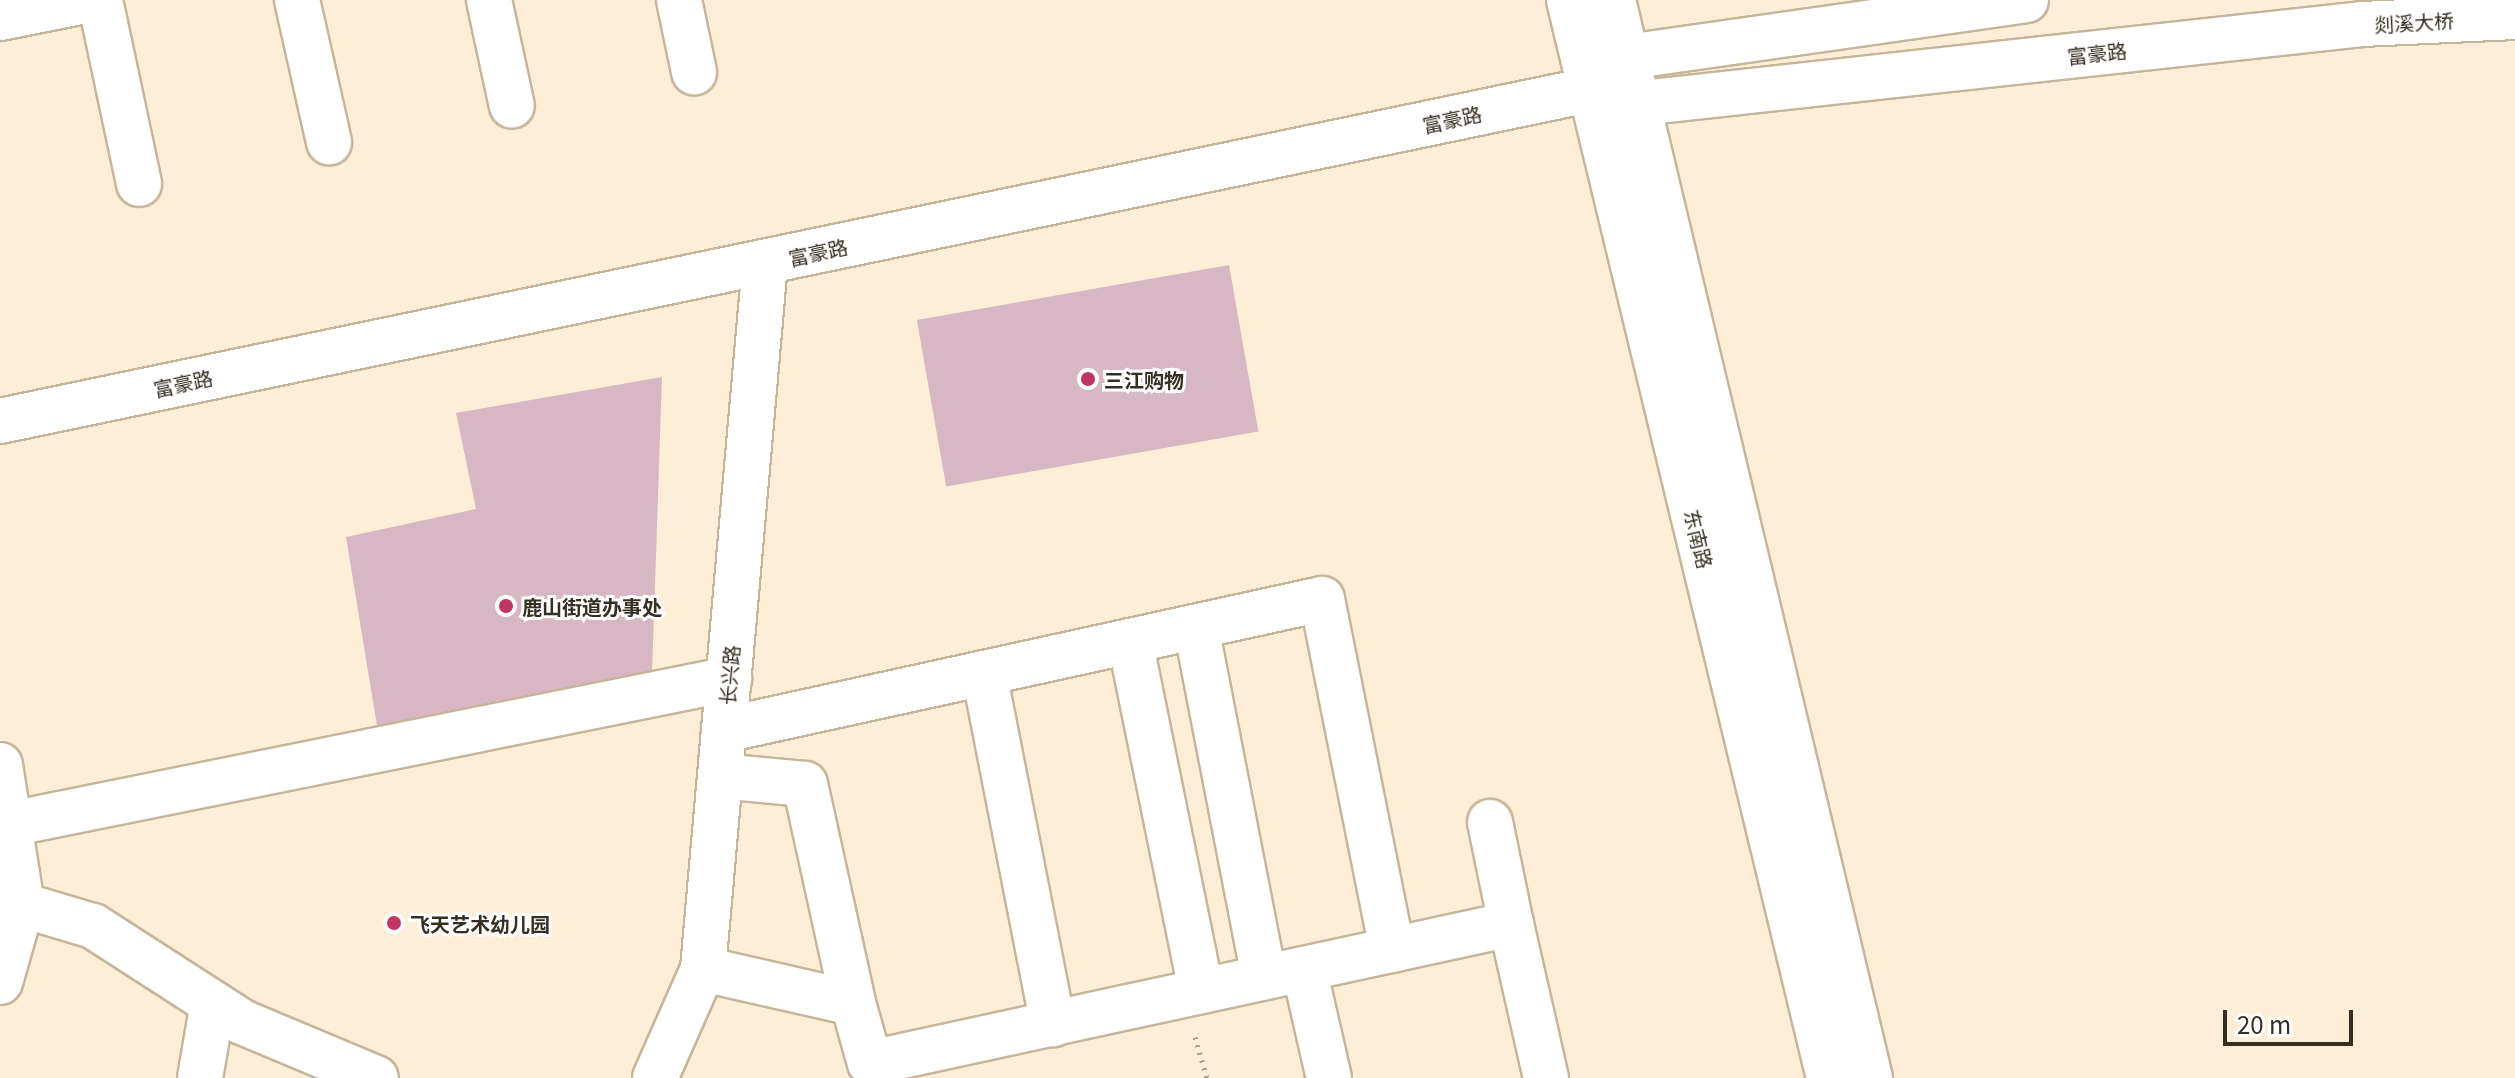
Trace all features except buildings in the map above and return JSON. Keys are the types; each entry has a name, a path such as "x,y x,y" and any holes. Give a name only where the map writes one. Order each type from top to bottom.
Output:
{"street":[{"path":"0,18 91,0"},
{"path":"100,0 139,184"},
{"path":"297,0 329,142"},
{"path":"489,0 512,106"},
{"path":"679,0 694,72"},
{"name":"东南路","path":"1569,0 1833,1076"},
{"name":"东南路","path":"1613,0 1635,80 1833,1076"},
{"name":"富豪路","path":"0,421 2026,0"},
{"name":"剡溪大桥","path":"2362,24 2515,17"},
{"name":"富豪路","path":"1635,80 2362,24"},
{"name":"长兴路","path":"655,1078 703,969 765,263"},
{"path":"724,730 1322,599 1392,950"},
{"path":"1196,627 1284,973 1329,1078"},
{"path":"1130,641 1201,991"},
{"path":"984,673 1053,1024"},
{"path":"5,826 729,679"},
{"path":"0,765 5,826 22,905 0,982"},
{"path":"720,776 805,784 853,1003 889,1069 1053,1024 1511,924"},
{"path":"1490,822 1546,1078"},
{"path":"22,905 93,926 242,1022 376,1078"},
{"path":"703,969 853,1003"},
{"path":"200,1078 213,1003"}],"place":[{"name":"三江购物","path":"1088,379"},
{"name":"鹿山街道办事处","path":"506,606"},
{"name":"飞天艺术幼儿园","path":"394,923"}]}
